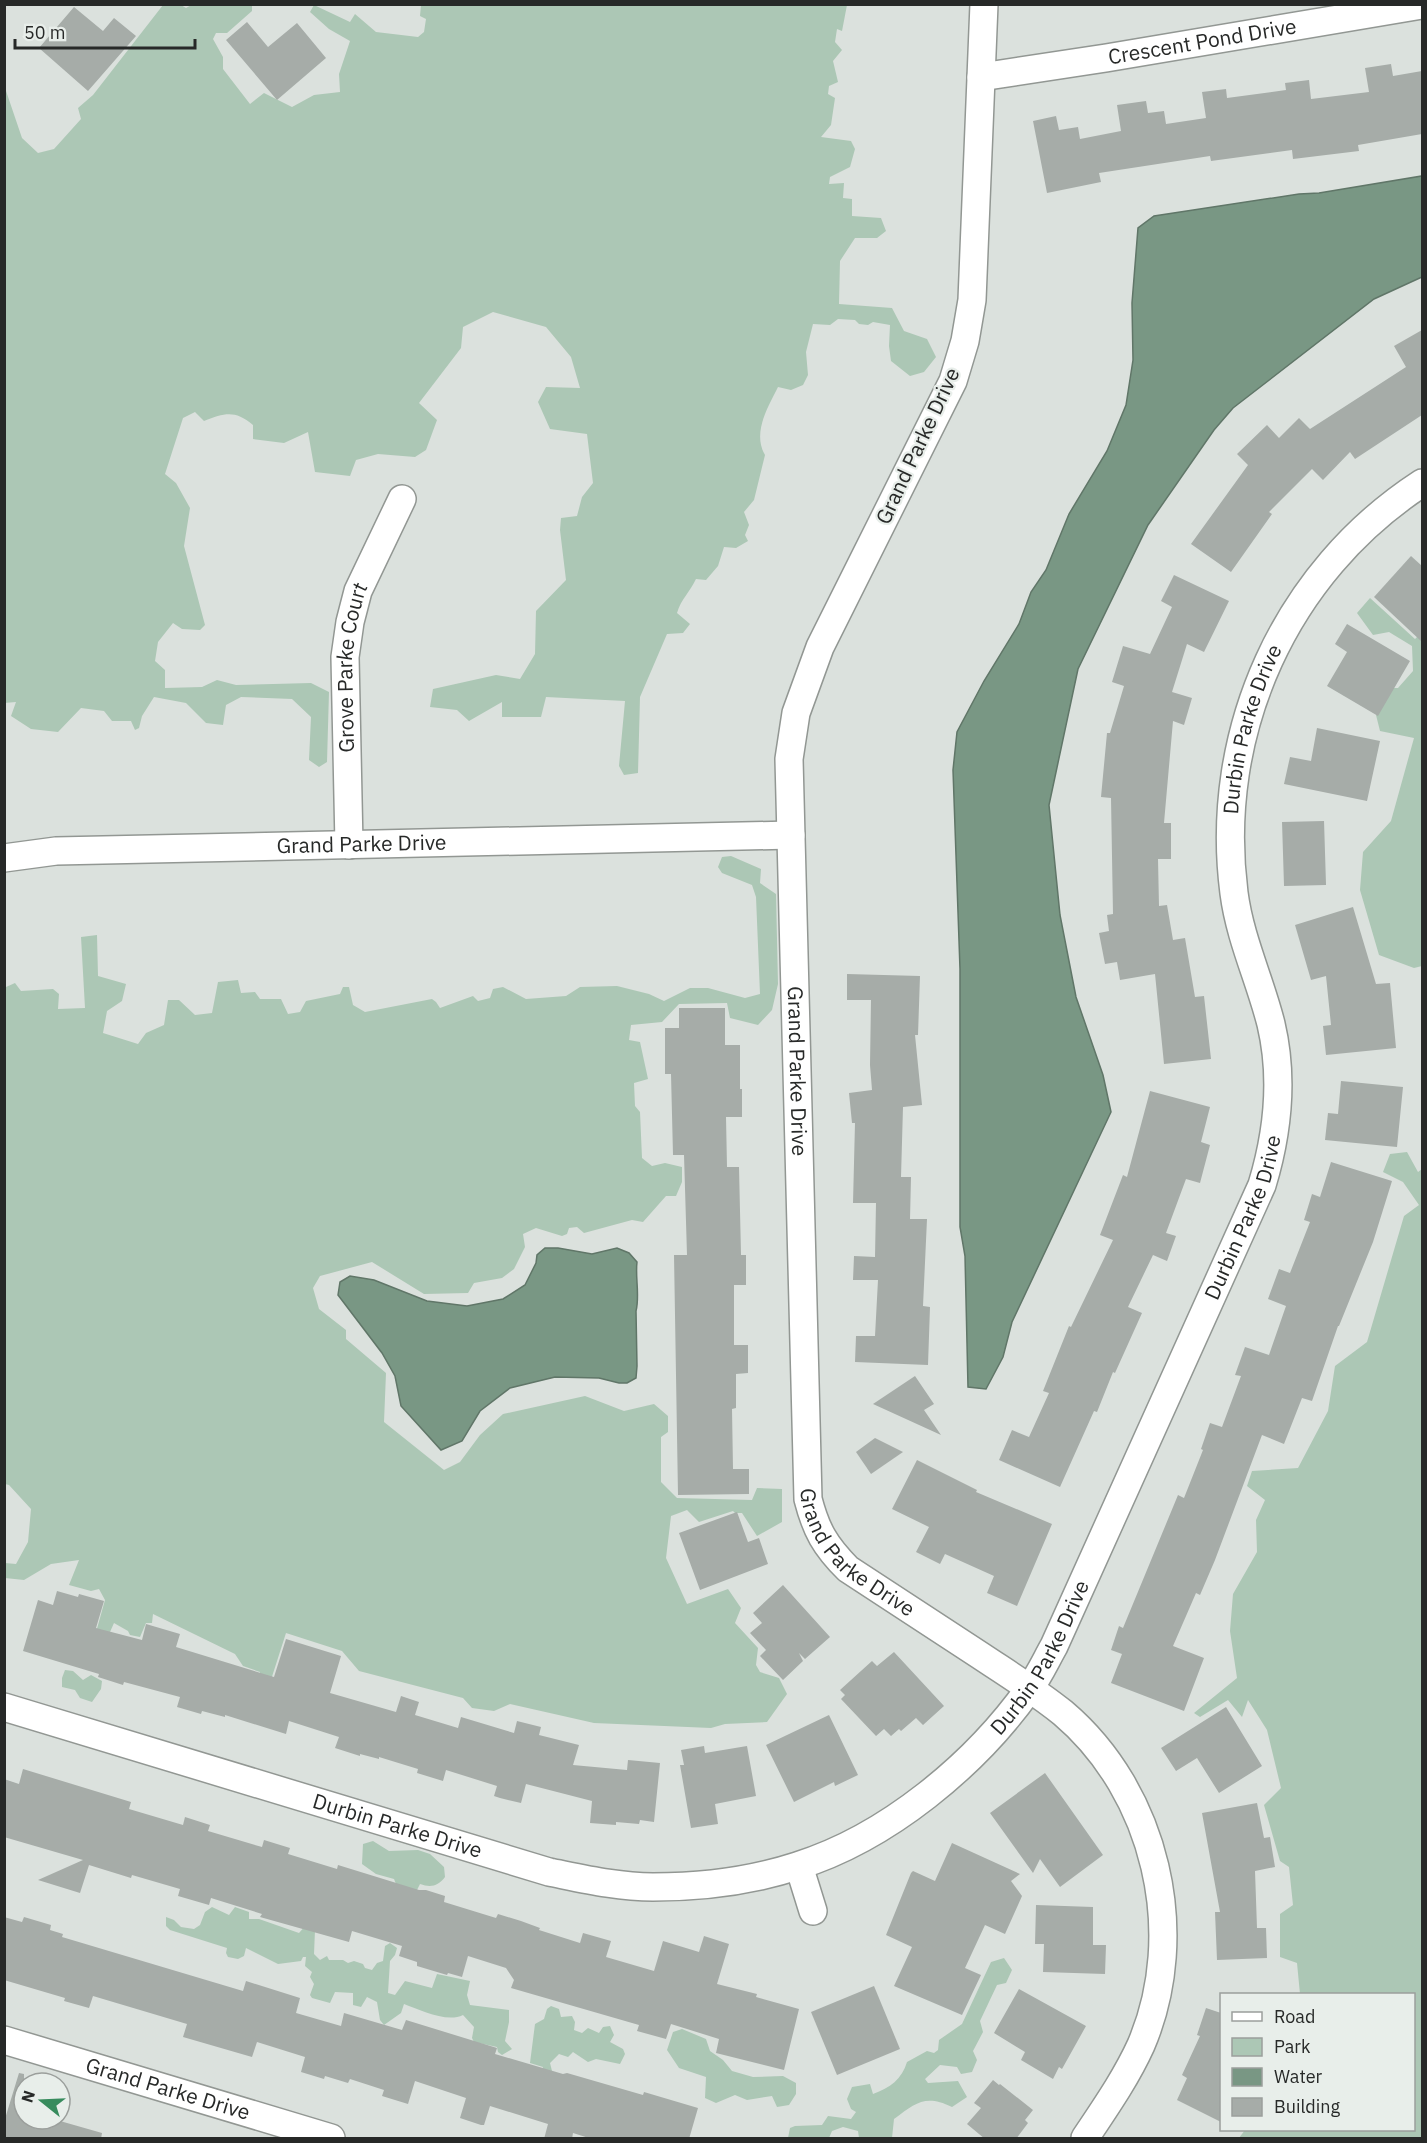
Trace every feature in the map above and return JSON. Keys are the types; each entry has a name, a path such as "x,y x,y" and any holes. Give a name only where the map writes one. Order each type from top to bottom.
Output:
{"street":[{"name":"Grand Parke Drive","path":"984,4 972,300 965,341 952,381 820,647 796,713 789,759 808,1499 815,1525 829,1550 848,1569 1063,1713 1119,1778 1142,1824 1152,1853 1161,1895 1163,1938 1159,1981 1152,2013 1141,2044 1121,2083 1085,2139"},
{"name":"Crescent Pond Drive","path":"981,77 1422,5"},
{"name":"Durbin Parke Drive","path":"4,1707 549,1872 601,1883 652,1887 702,1885 755,1878 799,1866 844,1847 870,1833 927,1795 981,1746 1030,1689 1054,1646 1258,1196 1273,1148 1279,1105 1278,1061 1271,1023 1246,948 1234,894 1230,839 1232,796 1240,747 1253,699 1276,644 1300,602 1324,571 1361,531 1422,483"},
{"name":"Grove Parke Court","path":"349,845 345,657 350,622 358,591 402,499"},
{"name":"Grand Parke Drive","path":"4,858 56,851 791,835"},
{"path":"799,1866 813,1911"},
{"name":"Grand Parke Drive","path":"4,2040 331,2139"}],"green space":[{"path":"193,4 252,5 252,11 227,33 216,33 213,39 223,57 223,69 250,104 264,93 292,107 314,95 340,92 339,74 350,41 329,29 310,12 314,5 350,22 355,14 376,32 418,37 424,32 426,19 420,16 421,5 847,5 842,31 837,29 835,42 842,50 833,61 838,82 829,86 828,94 835,98 831,125 821,137 851,141 855,149 850,167 830,177 829,184 844,183 843,198 852,199 852,216 881,218 886,231 877,238 855,238 840,261 839,304 892,308 904,331 927,339 936,357 924,372 910,376 891,361 890,325 873,322 868,325 859,324 855,320 838,319 830,325 813,324 806,352 808,375 803,385 791,390 778,387 763,420 760,438 765,455 754,500 744,512 749,525 745,535 748,541 736,548 724,547 718,566 706,580 696,579 677,613 690,624 683,633 667,634 640,697 638,773 624,775 619,766 625,701 546,697 541,717 502,717 502,702 469,721 457,710 430,707 433,689 496,675 520,679 535,654 536,611 566,580 560,530 561,518 577,516 582,497 593,483 587,434 550,429 538,402 546,387 580,388 571,357 546,327 493,312 463,327 461,348 419,403 437,420 426,450 415,457 378,454 356,460 350,476 315,472 308,432 284,443 253,439 253,425 235,415 218,416 204,421 195,412 183,418 165,474 176,483 190,508 184,546 205,625 200,630 182,629 173,623 158,642 155,661 165,670 165,688 202,687 217,680 236,685 311,683 329,692 327,762 319,767 309,760 311,717 292,699 241,697 226,705 223,725 206,723 186,703 154,697 142,716 139,728 135,730 131,721 112,721 104,711 81,708 58,732 31,729 11,716 16,702 4,703 4,85 22,138 38,153 54,149 81,119 78,108 93,95 163,5 181,5 186,8"},
{"path":"1370,598 1415,639 1422,632 1422,966 1414,968 1379,955 1360,890 1363,852 1391,821 1414,738 1380,731 1376,715 1393,688 1398,688 1413,671 1412,646 1389,632 1373,635 1357,613"},
{"path":"731,856 761,869 760,883 776,894 778,984 772,1010 758,1025 730,1018 727,1003 679,1004 662,1022 631,1025 629,1040 640,1042 648,1079 634,1083 635,1106 640,1112 642,1158 652,1166 665,1163 682,1167 682,1182 676,1196 666,1196 643,1222 632,1220 584,1233 577,1227 569,1228 567,1234 562,1236 536,1228 523,1234 525,1247 514,1269 502,1278 474,1283 468,1293 424,1294 372,1262 320,1276 313,1288 319,1309 346,1330 346,1339 386,1373 384,1422 444,1470 460,1462 480,1435 503,1414 585,1396 624,1411 654,1404 668,1416 668,1432 661,1437 661,1482 677,1498 752,1500 757,1488 782,1489 782,1522 757,1536 742,1513 733,1511 699,1522 687,1510 671,1516 666,1558 687,1604 728,1589 741,1608 735,1623 758,1648 756,1665 760,1672 779,1678 787,1694 767,1722 725,1724 711,1728 594,1723 510,1704 494,1711 472,1708 463,1698 359,1671 342,1651 286,1633 269,1686 260,1683 260,1672 243,1666 235,1654 153,1614 152,1623 146,1623 140,1637 130,1635 128,1631 114,1623 106,1641 93,1643 105,1600 99,1589 91,1591 69,1585 79,1560 51,1564 24,1580 5,1578 5,1563 16,1564 28,1542 31,1509 9,1485 5,1484 4,997 6,987 15,983 21,991 53,989 59,994 58,1009 85,1008 81,937 97,935 98,976 126,984 122,1001 107,1011 103,1033 138,1044 146,1033 164,1025 168,1000 179,1000 195,1015 212,1013 218,982 238,980 241,993 255,992 260,999 281,999 288,1014 300,1012 306,1001 340,994 343,987 349,987 353,1005 365,1012 432,999 440,1008 473,996 478,1001 490,998 493,989 503,987 526,999 566,996 580,987 617,986 649,994 664,1001 690,988 708,988 745,998 760,994 756,897 752,885 722,873 718,867 722,857"},
{"path":"1407,1152 1418,1172 1422,1169 1422,2138 1239,2138 1244,2131 1415,2131 1415,1993 1300,1993 1297,1963 1280,1957 1280,1914 1293,1905 1289,1867 1280,1861 1264,1805 1281,1788 1267,1730 1248,1700 1242,1717 1228,1700 1200,1717 1194,1713 1237,1678 1230,1631 1233,1594 1257,1552 1256,1520 1265,1500 1247,1486 1252,1471 1298,1468 1328,1411 1335,1366 1367,1342 1404,1216 1419,1205 1403,1182 1383,1172 1390,1154"},
{"path":"65,1670 73,1671 83,1680 91,1675 102,1681 101,1689 92,1702 80,1698 75,1690 62,1687"},
{"path":"373,1841 389,1851 418,1850 430,1854 444,1867 445,1877 434,1885 420,1884 416,1892 396,1884 394,1879 376,1874 362,1864 363,1844"},
{"path":"212,1907 229,1915 235,1907 249,1912 249,1919 259,1919 299,1933 306,1925 315,1930 314,1954 320,1960 327,1956 329,1960 343,1960 348,1963 354,1961 372,1970 377,1963 383,1961 385,1946 390,1943 397,1948 390,1961 388,1993 395,1995 405,1981 432,1988 437,1974 470,1981 467,1995 470,2005 509,2010 505,2041 512,2049 502,2055 498,2052 497,2047 474,2042 472,2038 474,2027 463,2015 442,2017 404,2004 401,2013 384,2025 380,2020 377,2002 367,1997 361,2007 353,2005 353,1993 335,1992 330,2003 312,1998 310,1995 314,1984 310,1977 312,1972 305,1966 306,1957 303,1957 301,1961 278,1964 246,1948 244,1956 238,1959 228,1957 227,1948 170,1930 166,1926 166,1917 174,1920 181,1927 194,1929 200,1925 205,1912"},
{"path":"1004,1958 1012,1970 1006,1983 997,1985 980,2021 983,2032 973,2051 977,2060 972,2072 961,2074 957,2067 940,2065 925,2079 928,2083 958,2081 967,2097 952,2107 935,2101 915,2105 894,2119 892,2138 859,2138 858,2131 843,2127 832,2131 829,2138 788,2138 790,2128 822,2125 828,2116 851,2119 856,2112 851,2109 847,2099 852,2087 870,2084 873,2094 879,2092 899,2078 907,2062 927,2051 934,2053 938,2050 939,2040 962,2024 991,1962"},
{"path":"551,2006 559,2009 561,2017 572,2016 575,2022 574,2030 582,2033 588,2028 599,2033 603,2027 610,2026 614,2035 610,2042 623,2049 625,2054 620,2064 596,2059 588,2062 573,2052 568,2057 559,2054 550,2063 552,2071 541,2074 543,2067 530,2063 535,2024 544,2019 547,2009"},
{"path":"682,2029 706,2039 710,2051 723,2060 732,2071 753,2077 783,2076 796,2083 796,2094 789,2105 777,2107 772,2096 747,2100 735,2095 716,2103 705,2098 706,2077 679,2068 667,2050 673,2032"}],"water":[{"path":"1422,176 1422,277 1374,299 1233,408 1214,430 1148,525 1078,669 1049,805 1060,915 1076,997 1103,1075 1111,1112 1012,1322 1003,1357 986,1389 968,1387 965,1256 960,1227 960,969 953,770 957,732 984,681 1019,624 1031,592 1046,570 1069,514 1107,451 1126,405 1133,360 1132,303 1138,228 1154,216"},
{"path":"545,1248 592,1254 617,1248 629,1253 637,1262 636,1378 627,1383 619,1383 599,1378 555,1377 510,1388 480,1411 462,1441 441,1450 401,1406 395,1376 382,1353 338,1295 340,1282 350,1276 374,1280 427,1301 467,1306 503,1299 525,1285 536,1263 537,1255"}],"building":[{"path":"74,7 103,31 114,18 136,36 88,91 39,48"},
{"path":"247,22 268,47 297,23 326,58 277,100 226,40"},
{"path":"1391,64 1393,76 1422,71 1422,134 1358,145 1359,151 1293,159 1292,150 1211,161 1210,156 1099,173 1101,182 1047,193 1033,121 1056,116 1059,130 1078,127 1080,139 1121,131 1117,105 1146,101 1148,113 1164,111 1166,124 1206,118 1202,92 1226,89 1227,98 1286,90 1285,83 1309,80 1311,99 1369,92 1365,68"},
{"path":"1422,330 1422,415 1355,459 1350,452 1323,480 1312,469 1269,512 1272,514 1231,572 1191,544 1248,465 1237,454 1267,425 1279,438 1299,418 1310,429 1406,367 1394,346"},
{"path":"1411,556 1422,566 1422,642 1374,597"},
{"path":"1174,575 1229,601 1204,652 1187,644 1172,692 1192,698 1184,725 1173,721 1164,823 1171,823 1171,859 1158,859 1159,906 1167,905 1173,940 1185,938 1195,997 1204,996 1211,1059 1164,1064 1155,974 1120,980 1117,962 1105,964 1099,933 1109,931 1107,915 1113,914 1111,798 1101,797 1107,733 1110,733 1124,686 1112,682 1123,646 1150,654 1172,607 1161,601"},
{"path":"1347,624 1410,661 1378,716 1327,686 1347,652 1335,644"},
{"path":"1317,728 1380,741 1367,801 1284,784 1290,757 1311,761"},
{"path":"1324,821 1326,885 1284,886 1282,822"},
{"path":"1353,907 1376,984 1390,983 1396,1048 1326,1055 1323,1026 1331,1025 1326,976 1311,980 1295,925"},
{"path":"847,974 920,976 918,1035 915,1035 922,1105 903,1107 901,1177 911,1177 910,1219 927,1219 923,1306 930,1307 928,1365 855,1362 856,1336 875,1336 878,1280 853,1280 854,1256 875,1257 876,1203 853,1203 855,1123 852,1123 849,1093 872,1090 871,1000 847,1000"},
{"path":"679,1008 725,1008 725,1045 740,1045 742,1117 726,1117 727,1167 739,1167 741,1255 746,1255 746,1285 734,1285 734,1345 748,1345 748,1373 736,1374 736,1408 732,1409 733,1469 749,1469 749,1494 678,1495 674,1255 687,1255 684,1155 673,1155 671,1074 665,1074 665,1028 679,1028"},
{"path":"1341,1081 1403,1087 1397,1147 1325,1140 1328,1113 1338,1114"},
{"path":"1150,1091 1210,1107 1201,1142 1210,1145 1200,1183 1186,1179 1166,1233 1176,1236 1167,1261 1153,1255 1128,1307 1142,1313 1060,1487 999,1460 1012,1430 1029,1437 1049,1393 1043,1391 1069,1326 1071,1327 1113,1240 1100,1235 1123,1175 1127,1177"},
{"path":"1331,1162 1392,1181 1373,1242 1338,1326 1312,1401 1302,1398 1284,1444 1262,1435 1215,1560 1200,1595 1196,1593 1173,1646 1204,1658 1184,1711 1111,1683 1122,1654 1111,1650 1119,1626 1123,1628 1178,1495 1184,1498 1203,1450 1201,1449 1210,1423 1222,1427 1241,1376 1235,1375 1245,1347 1269,1355 1286,1306 1268,1299 1279,1269 1290,1273 1310,1222 1304,1220 1312,1194 1320,1197"},
{"path":"915,1376 934,1404 924,1410 941,1435 873,1404"},
{"path":"875,1438 903,1452 871,1474 856,1452"},
{"path":"917,1460 977,1490 976,1492 1052,1524 1017,1606 987,1593 994,1576 945,1554 940,1564 916,1552 929,1527 892,1509"},
{"path":"737,1512 748,1542 759,1538 768,1564 700,1590 679,1533"},
{"path":"783,1585 830,1637 805,1659 799,1653 803,1661 783,1680 760,1656 766,1650 750,1633 762,1623 753,1613"},
{"path":"57,1591 104,1601 96,1628 142,1640 146,1624 180,1634 176,1647 274,1677 286,1639 341,1656 330,1693 396,1712 401,1696 419,1702 415,1715 458,1728 461,1717 514,1733 517,1721 541,1727 539,1735 579,1745 573,1765 627,1770 628,1760 660,1763 654,1822 640,1820 639,1824 616,1822 616,1825 590,1823 592,1801 526,1784 521,1803 500,1798 494,1796 497,1786 446,1770 443,1781 417,1773 418,1769 379,1757 379,1759 360,1754 360,1756 335,1748 339,1737 289,1721 286,1734 225,1715 225,1717 202,1711 201,1714 177,1707 180,1697 124,1682 123,1685 98,1677 99,1674 23,1651 38,1600 53,1605"},
{"path":"894,1652 944,1706 923,1725 916,1718 891,1736 884,1729 876,1736 841,1699 845,1695 840,1690 872,1661 877,1666"},
{"path":"1226,1707 1262,1766 1219,1793 1197,1758 1176,1771 1161,1748"},
{"path":"829,1715 858,1775 835,1786 834,1782 794,1802 766,1745"},
{"path":"704,1746 705,1753 747,1746 756,1796 715,1804 718,1824 691,1828 680,1765 684,1765 681,1750"},
{"path":"23,1769 131,1802 129,1809 183,1825 185,1817 210,1825 208,1831 262,1847 264,1840 290,1848 288,1854 337,1869 338,1865 419,1890 426,1890 445,1896 444,1902 496,1918 498,1914 580,1943 583,1933 611,1941 606,1957 654,1971 663,1941 699,1952 704,1936 729,1944 717,1984 757,1994 756,1997 799,2009 784,2070 716,2053 719,2039 671,2024 666,2039 637,2031 639,2025 511,1988 514,1980 506,1968 468,1956 462,1977 448,1973 447,1975 417,1966 417,1962 399,1956 402,1946 352,1931 349,1942 260,1917 262,1914 211,1898 209,1905 178,1896 180,1889 132,1875 131,1878 89,1865 80,1893 38,1880 83,1860 4,1837 4,1779 19,1784"},
{"path":"1045,1773 1103,1855 1060,1887 1040,1859 1033,1873 990,1813"},
{"path":"1257,1803 1264,1838 1270,1837 1275,1867 1255,1871 1257,1928 1266,1928 1267,1958 1217,1960 1215,1912 1220,1912 1202,1813"},
{"path":"952,1843 1020,1874 1011,1881 1022,1896 1005,1934 985,1925 965,1968 981,1975 962,2015 894,1986 912,1947 886,1935 911,1873 913,1871 935,1881"},
{"path":"1036,1905 1093,1907 1093,1945 1106,1945 1105,1974 1043,1972 1044,1944 1035,1944"},
{"path":"4,1917 22,1922 24,1917 51,1925 50,1930 63,1934 62,1937 243,1991 246,1981 300,1998 296,2013 341,2026 344,2013 402,2030 406,2020 497,2048 495,2054 563,2074 567,2073 643,2095 644,2092 698,2108 689,2139 592,2139 573,2133 572,2139 544,2139 548,2124 490,2106 484,2125 481,2125 460,2118 466,2098 415,2081 408,2104 382,2096 384,2090 350,2079 348,2083 301,2072 305,2057 257,2042 252,2057 183,2037 187,2024 93,1996 89,2008 64,2001 65,1998 4,1980"},
{"path":"874,1986 900,2049 837,2075 811,2012"},
{"path":"1019,1989 1086,2026 1062,2069 1059,2067 1053,2079 1021,2060 1025,2052 994,2033"},
{"path":"1206,2008 1220,2013 1220,2122 1177,2100 1187,2078 1182,2075 1200,2036 1197,2035"},
{"path":"993,2080 1033,2110 1025,2120 1028,2123 1016,2139 985,2139 967,2124 981,2108 974,2103"},
{"path":"12,2096 12,2131 72,2131 72,2124 102,2133 101,2139 4,2139 4,2122"}]}
